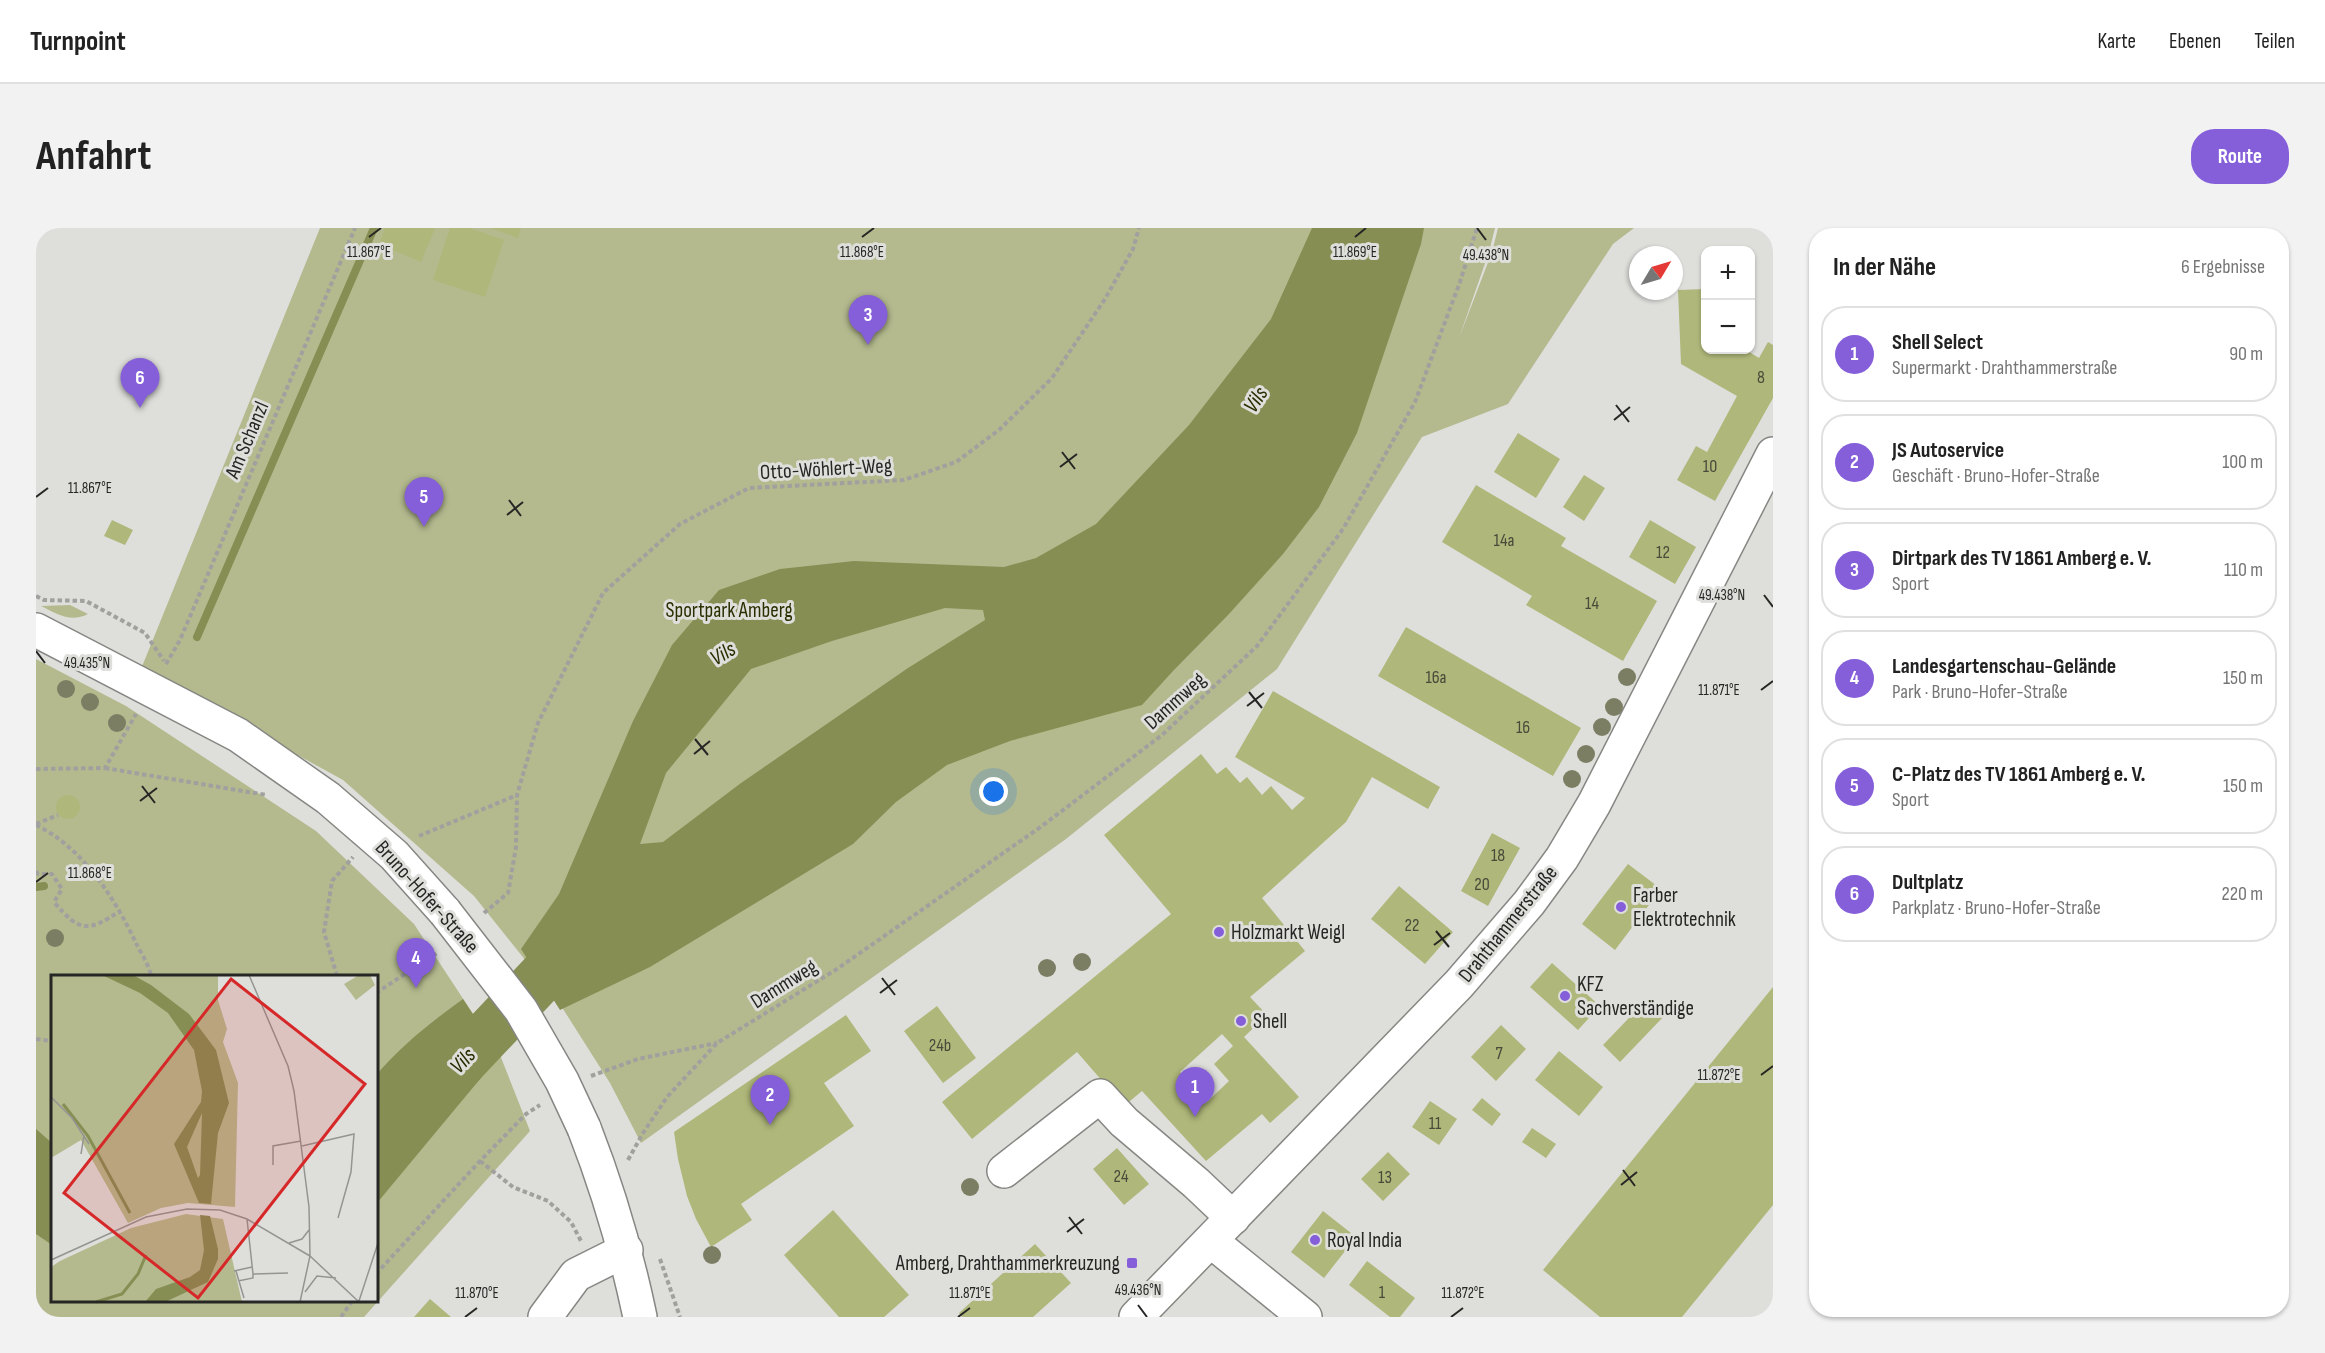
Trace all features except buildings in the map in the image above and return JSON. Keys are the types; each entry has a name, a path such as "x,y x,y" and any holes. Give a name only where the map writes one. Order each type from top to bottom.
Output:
{"main road":[{"name":"Drahthammerstraße","path":"1136,1317 1459,984 1529,903 1562,858 1594,804 1773,454"},
{"name":"Bruno-Hofer-Straße","path":"36,630 159,676 328,798 394,855 445,912 521,1010 562,1081 584,1128 600,1171 626,1250 640,1317"},
{"path":"1004,1171 1100,1096 1124,1122 1196,1183 1222,1230 1305,1317"},
{"path":"545,1317 576,1275 626,1250"}],"path":[{"name":"Am Schanzl","path":"105,768 180,640 355,228"},
{"name":"Otto-Wöhlert-Weg","path":"508,893 516,847 517,795 538,723 603,593 680,524 749,488 904,480 956,462 999,430 1052,378 1105,299 1132,249 1139,228"},
{"name":"Dammweg","path":"717,1043 837,969 1042,826 1162,735 1257,646 1343,529 1415,402 1460,282 1477,228"},
{"path":"36,596 44,600 86,601 145,633 159,676"},
{"path":"36,769 105,768 268,795"},
{"path":"419,836 517,795"},
{"path":"36,825 58,815"},
{"path":"36,825 56,834 97,877 120,910 151,975"},
{"path":"337,975 324,932 332,881 354,856 361,864"},
{"path":"36,871 38,874 52,874 62,889 54,902 67,917 78,924 89,928 102,923 120,910"},
{"path":"378,992 428,960"},
{"path":"36,1039 51,1041"},
{"path":"582,1082 638,1059 717,1043"},
{"path":"628,1161 667,1097 717,1043"},
{"path":"378,1272 526,1114 544,1103"},
{"path":"480,1161 513,1187 548,1201 571,1222 585,1249"},
{"path":"341,1317 352,1302"}],"green space":[{"name":"Sportpark Amberg","path":"320,228 1495,228 1459,338 1492,252 1498,228 1634,228 1613,244 1508,404 1422,437 1277,669 1066,839 641,1143 610,1083 558,1001 474,896 343,780 141,669"},
{"path":"70,605 88,614 70,618 41,606"},
{"path":"36,659 126,706 316,831 414,924 500,1055 530,1131 378,1301 378,975 51,975 51,1302 377,1302 364,1317 36,1317"}],"water":[{"path":"1312,228 1424,228 1421,244 1357,433 1319,507 1283,554 1142,705 1010,741 947,765 896,802 853,844 650,967 560,1010 521,949 559,894 633,721 672,645 719,590 780,569 854,561 1004,567 1036,558 1096,524 1189,425 1271,319","holes":["945,608 983,610 985,620 908,668 741,783 663,842 640,844 666,773 751,669 832,641"]},
{"path":"463,999 500,1055 378,1202 378,1073 396,1053"},
{"path":"36,1129 51,1142 51,1244 36,1234"}],"waterway":[{"path":"197,637 374,228"},
{"path":"36,887 44,886"},
{"name":"Vils","path":"378,1151 575,942 589,934"}],"place":[{"name":"Dirtpark des TV 1861 Amberg e. V.","path":"868,345"},
{"name":"Dultplatz","path":"140,408"},
{"name":"C-Platz des TV 1861 Amberg e. V.","path":"424,527"},
{"name":"Farber Elektrotechnik","path":"1621,907"},
{"name":"Holzmarkt Weigl","path":"1219,932"},
{"name":"Landesgartenschau-Gelände","path":"416,988"},
{"name":"KFZ Sachverständige","path":"1565,996"},
{"name":"Shell","path":"1241,1021"},
{"name":"Shell Select","path":"1195,1117"},
{"name":"JS Autoservice","path":"770,1125"},
{"name":"Royal India","path":"1315,1240"},
{"name":"Amberg, Drahthammerkreuzung","path":"1132,1263"}]}
